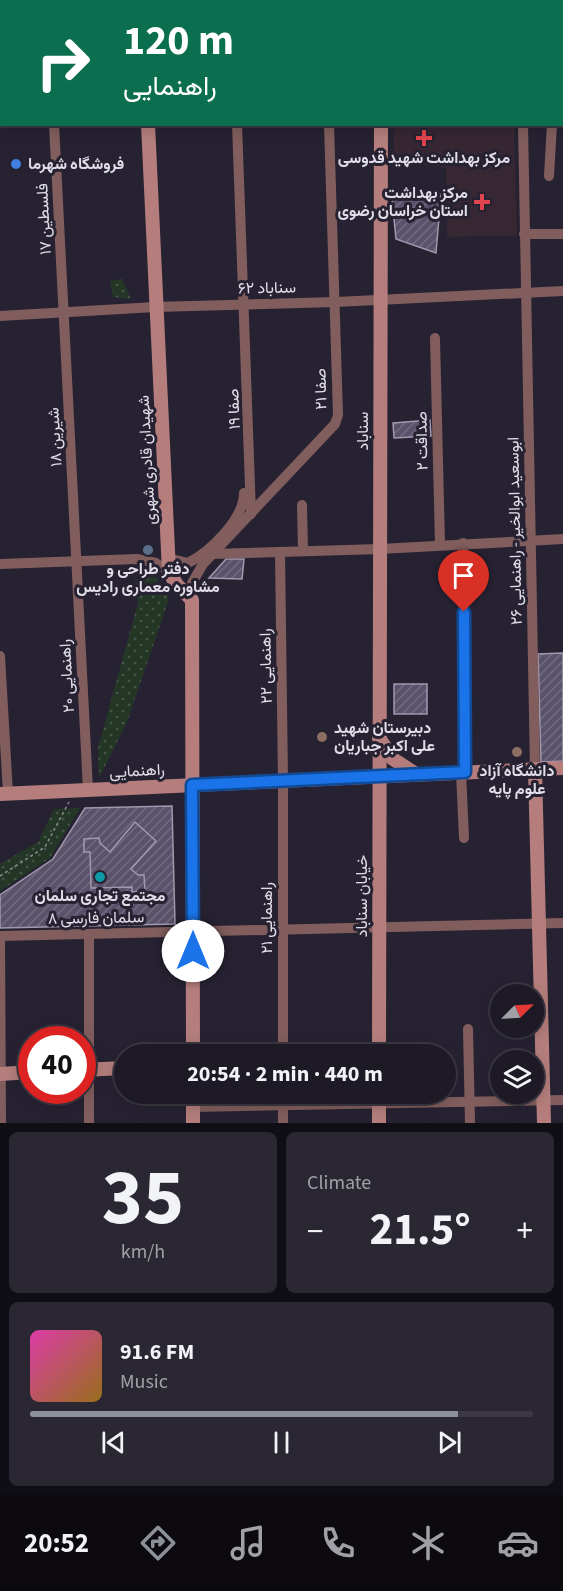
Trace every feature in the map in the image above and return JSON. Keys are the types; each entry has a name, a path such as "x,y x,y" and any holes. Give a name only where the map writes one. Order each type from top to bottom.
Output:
{"main road":[{"name":"شهیدان قادری شهری","path":"148,126 168,565"},
{"name":"سناباد","path":"378,736 381,126"},
{"path":"168,565 177,585 192,600 193,1044"},
{"path":"378,736 393,759 416,774"},
{"name":"خیابان سناباد","path":"378,736 379,1044"},
{"name":"راهنمایی","path":"4,794 563,768"},
{"path":"535,769 542,1050"},
{"path":"96,1069 114,1069"},
{"path":"0,1074 18,1073"},
{"path":"193,1104 193,1123"},
{"path":"379,1104 379,1123"},
{"path":"543,1104 544,1123"}],"street":[{"name":"فلسطین ۱۷","path":"54,126 64,311"},
{"name":"صفا ۱۹","path":"237,126 251,514"},
{"name":"صفا ۲۱","path":"192,600 192,583 203,564 335,424 338,415 329,126"},
{"name":"ابوسعید ابوالخیر - راهنمایی ۲۶","path":"523,126 535,769"},
{"path":"549,176 552,126"},
{"path":"524,234 563,234"},
{"name":"سناباد ۶۲","path":"0,316 64,311 336,302 563,291"},
{"name":"شیرین ۱۸","path":"64,311 76,561"},
{"name":"صداقت ۲","path":"435,338 440,544"},
{"path":"0,564 137,559 168,565 188,563 198,558 235,522 244,504 243,449 249,434"},
{"path":"302,505 303,551"},
{"path":"213,554 380,549 563,539"},
{"path":"463,543 464,838"},
{"name":"راهنمایی ۲۲","path":"280,552 283,781"},
{"name":"راهنمایی ۲۰","path":"76,561 81,790"},
{"path":"0,656 4,794"},
{"name":"راهنمایی ۲۱","path":"283,781 283,1044"},
{"name":"سلمان فارسی ۸","path":"0,936 563,923"},
{"path":"87,1026 89,934"},
{"path":"0,936 1,1123"},
{"path":"468,1029 470,1123"},
{"path":"544,1101 563,1100"},
{"path":"456,1102 490,1102"},
{"path":"88,1104 89,1123"},
{"path":"265,1104 299,1104"},
{"path":"283,1105 283,1123"}],"path":[{"path":"0,876 45,847 81,790"}],"shaded area":[{"name":"مرکز بهداشت استان خراسان رضوی","path":"394,126 514,126 517,236 447,237 446,168 394,161"}],"green space":[{"path":"122,279 131,299 113,297 110,281"},
{"path":"153,572 169,599 127,722 99,778 98,748 138,603 135,580"},
{"path":"80,808 50,858 0,891 0,864 38,842 54,809"}],"building":[{"path":"441,194 436,253 396,239 392,199"},
{"path":"430,420 431,436 394,438 393,423"},
{"path":"226,559 244,559 242,579 209,578"},
{"path":"563,653 563,761 541,762 538,654"},
{"path":"394,684 427,684 427,714 394,714"},
{"name":"مجتمع تجاری سلمان","path":"172,806 175,924 0,928 0,895 53,859 85,808"},
{"path":"135,822 156,841 131,869 138,875 144,875 145,891 132,892 132,887 91,888 90,852 84,852 84,839 99,838 100,843 110,852"}],"place":[{"name":"مرکز بهداشت شهید قدوسی","path":"424,138"},
{"name":"فروشگاه شهرما","path":"16,164"},
{"name":"مرکز بهداشت استان خراسان رضوی","path":"482,202"},
{"name":"دفتر طراحی و مشاوره معماری رادیس","path":"148,550"},
{"name":"دبیرستان شهید علی اکبر جباریان","path":"322,737"},
{"name":"دانشگاه آزاد علوم پایه","path":"517,752"},
{"name":"مجتمع تجاری سلمان","path":"100,877"}],"route":[{"path":"193,951 192,785 465,772 464,612"}]}
